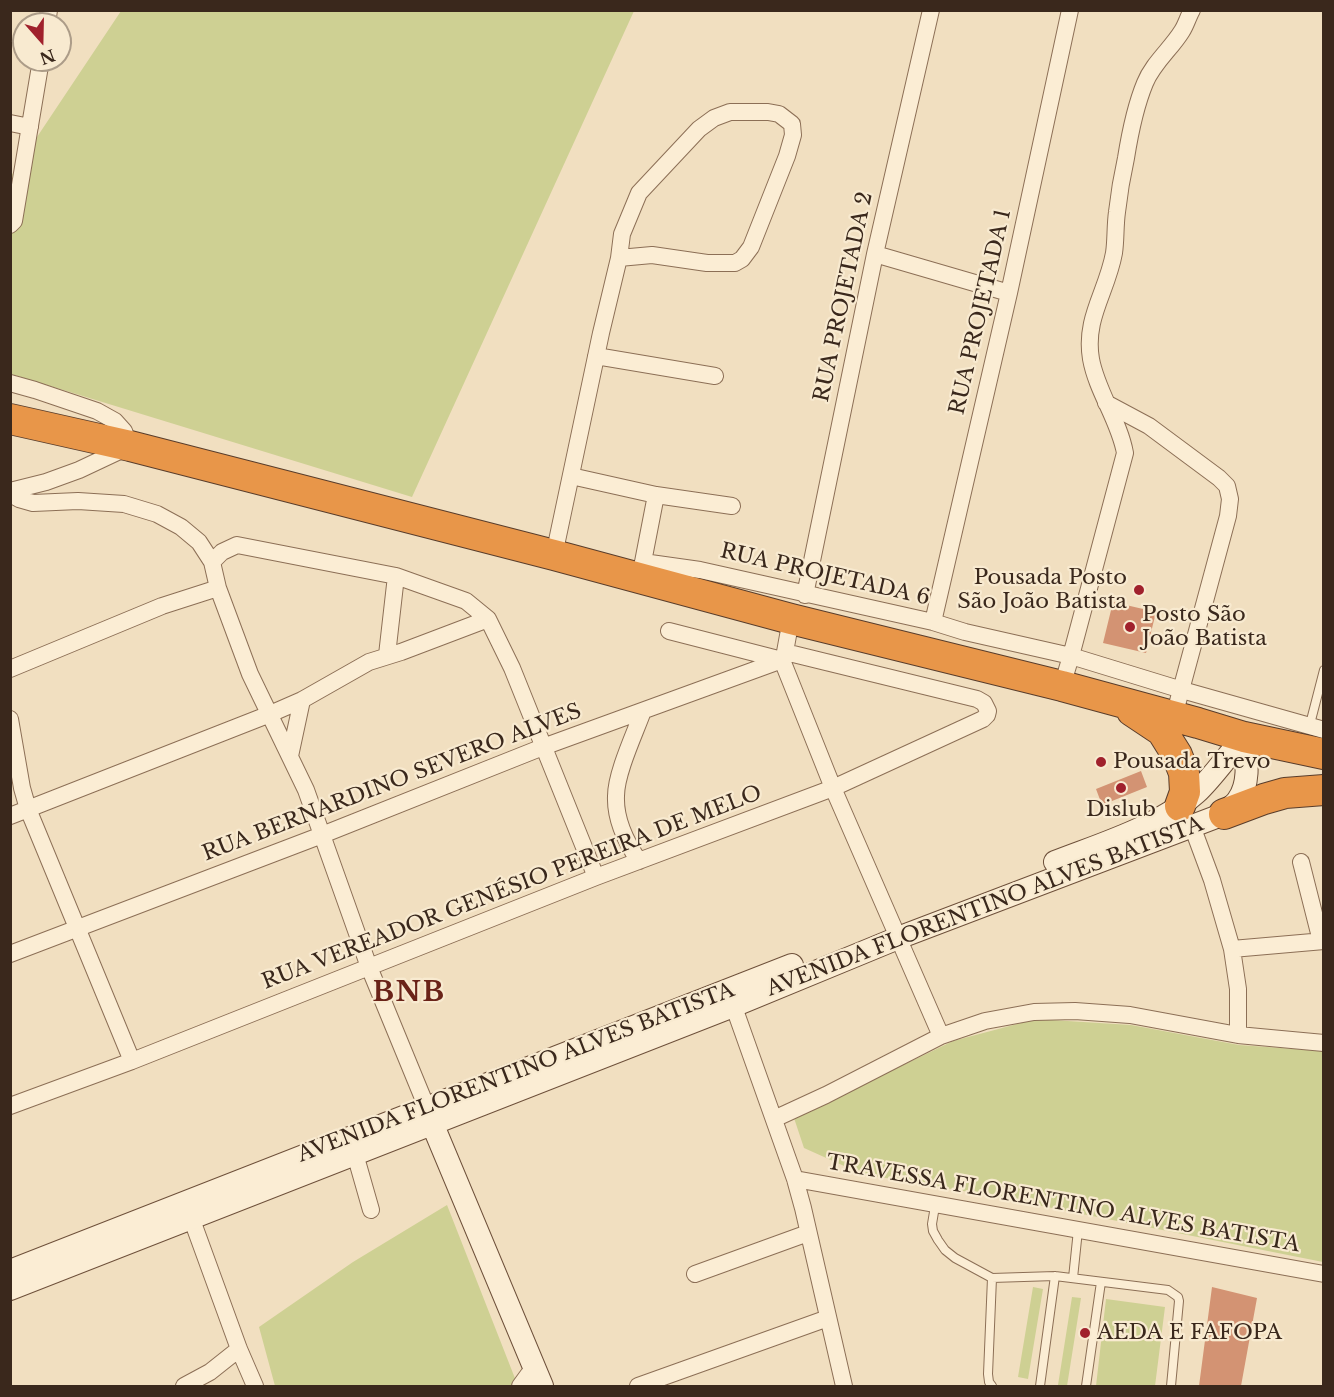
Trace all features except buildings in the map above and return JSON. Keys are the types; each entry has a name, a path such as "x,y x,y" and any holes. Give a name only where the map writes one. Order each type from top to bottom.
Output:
{"highway":[{"path":"10,419 130,446 554,555 640,570 798,607 1120,702 1178,703 1244,737 1315,740"},
{"path":"1120,702 1162,731 1177,755 1184,773 1186,816"},
{"path":"1224,814 1285,793 1320,792"}],"main road":[{"name":"AVENIDA FLORENTINO ALVES BATISTA","path":"1186,816 1205,784 1244,737"},
{"name":"AVENIDA FLORENTINO ALVES BATISTA","path":"10,1289 188,1210 1138,838 1158,819 1224,814 1239,799 1246,779 1244,737"},
{"name":"AVENIDA FLORENTINO ALVES BATISTA","path":"10,1271 355,1154 429,1116"},
{"path":"429,1116 539,1378"}],"street":[{"name":"RUA PROJETADA 2","path":"784,656 798,607 874,254 931,10"},
{"name":"RUA PROJETADA 1","path":"933,622 1009,293 1070,10"},
{"path":"1062,686 1125,453 1122,438 1097,381 1091,359 1092,319 1108,278 1114,251 1116,213 1132,121 1145,81 1182,31 1192,10"},
{"path":"10,225 14,221 39,72"},
{"path":"554,555 619,258 622,234 639,193 699,129 714,118 730,112 747,111 779,114 792,124 793,135 787,156 752,247 742,259 735,263 707,263 652,255 619,258"},
{"path":"10,123 30,127"},
{"path":"874,254 1009,293"},
{"path":"596,356 716,376"},
{"path":"10,383 97,411 115,421 124,431 130,446 79,470 10,493"},
{"path":"1106,403 1149,426 1227,486 1230,499 1228,516 1178,703"},
{"path":"571,476 656,495 732,506"},
{"path":"10,493 19,499 33,503 78,501 124,504 157,514 181,527 200,542 212,562 218,588 250,674 306,790 369,967 429,1116"},
{"path":"640,570 656,495"},
{"path":"212,562 222,552 237,545 396,576 466,601 489,620 512,668 596,877"},
{"path":"387,655 396,576"},
{"path":"10,669 162,606 218,588"},
{"name":"RUA PROJETADA 6","path":"798,607 933,622 965,632 1071,656 1178,703 1315,740"},
{"path":"10,816 270,714 369,662 489,620"},
{"path":"669,631 784,656 833,788 941,1036"},
{"name":"RUA VEREADOR GENÉSIO PEREIRA DE MELO","path":"10,1106 132,1061 596,877 634,854 833,788 983,719 987,715 988,711 984,703 977,699 784,656"},
{"name":"RUA BERNARDINO SEVERO ALVES","path":"10,954 784,656"},
{"path":"290,756 302,699"},
{"path":"634,854 619,823 615,796 619,776 643,711"},
{"path":"10,719 28,809 132,1061"},
{"path":"1186,816 1212,880 1232,949 1238,989 1238,1035"},
{"path":"1232,949 1322,941 1301,862"},
{"path":"731,998 795,1179 844,1386"},
{"path":"774,1119 941,1036 985,1021 1034,1012 1065,1011 1130,1015 1238,1035 1323,1043"},
{"path":"355,1154 371,1210"},
{"name":"TRAVESSA FLORENTINO ALVES BATISTA","path":"795,1179 1323,1274"},
{"path":"188,1210 255,1386"},
{"path":"695,1274 808,1233"},
{"path":"638,1386 828,1318"},
{"path":"183,1386 210,1372 239,1349"},
{"path":"520,1386 528,1376 539,1378"}],"lane":[{"path":"1315,740 1323,670"},
{"path":"938,1204 934,1212 933,1231 945,1250 992,1278 1055,1276 1168,1290 1178,1297 1171,1386"},
{"path":"1073,1278 1077,1230"},
{"path":"1040,1386 1055,1276"},
{"path":"992,1278 988,1374 992,1386"},
{"path":"1086,1386 1101,1282"}],"green space":[{"path":"121,11 634,11 412,497 11,374 11,176"},
{"path":"1036,1019 1131,1025 1239,1045 1323,1051 1323,1262 987,1195 862,1174 804,1148 794,1118 953,1041"},
{"path":"447,1205 518,1386 275,1386 259,1327 353,1262"},
{"path":"1033,1287 1043,1289 1028,1379 1018,1377"},
{"path":"1072,1297 1081,1298 1067,1386 1058,1385"},
{"path":"1106,1299 1165,1307 1155,1386 1096,1386"}],"place":[{"name":"Pousada Posto São João Batista","path":"1139,590"},
{"name":"Posto São João Batista","path":"1130,627"},
{"name":"Pousada Trevo","path":"1101,762"},
{"name":"Dislub","path":"1121,788"},
{"name":"AEDA E FAFOPA","path":"1085,1333"}],"district":[{"name":"BNB","path":"409,993"}]}
